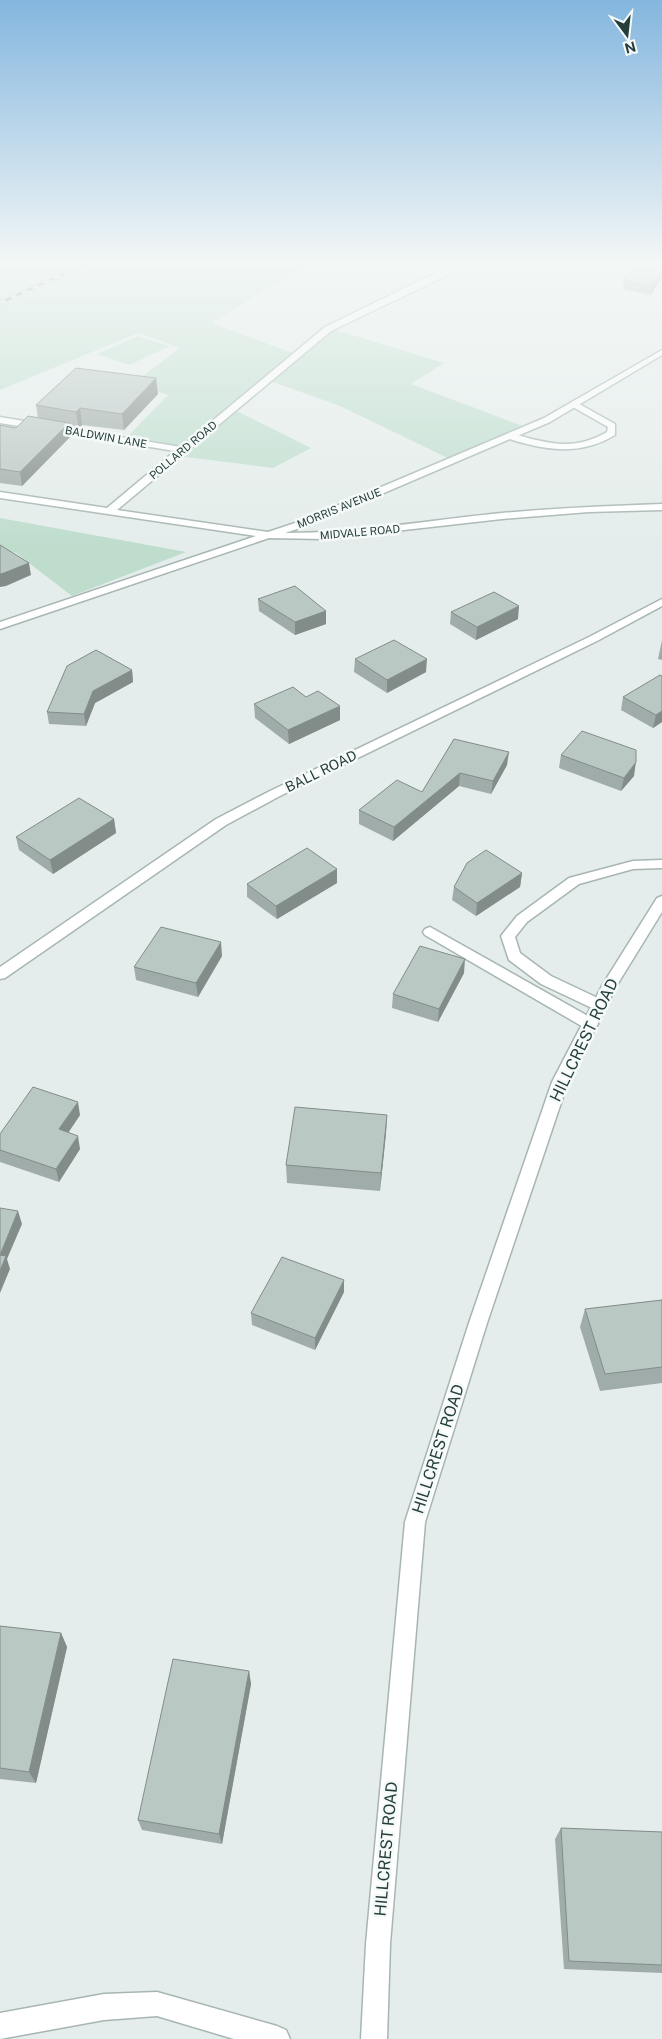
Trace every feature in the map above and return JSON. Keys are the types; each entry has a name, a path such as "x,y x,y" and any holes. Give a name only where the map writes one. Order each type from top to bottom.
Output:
{"street":[{"name":"POLLARD ROAD","path":"108,512 293,358"},
{"name":"MORRIS AVENUE","path":"0,626 305,523 547,420 652,358"},
{"path":"510,436 542,446 562,448 600,442 612,433 612,426 574,404"},
{"name":"BALDWIN LANE","path":"0,420 183,450"},
{"name":"MIDVALE ROAD","path":"0,495 270,535 324,536 521,514 588,509 662,507"},
{"name":"BALL ROAD","path":"0,974 221,822 274,794 584,644 662,602"},
{"path":"599,1005 546,980 514,956 508,936 522,919 574,881 633,865 662,864"},
{"name":"HILLCREST ROAD","path":"374,2039 378,1944 415,1522 478,1324 560,1082 610,984 662,901"},
{"path":"430,932 590,1024"},
{"path":"0,2026 104,2007 157,2004 277,2039"}],"green space":[{"path":"0,358 77,358 0,390"},
{"path":"109,358 144,358 129,365"},
{"path":"166,358 428,358 444,363 411,384 525,427 454,461 340,406 265,379 231,408 311,448 273,468 170,455 181,446 128,436 168,395 132,384"},
{"path":"0,518 186,552 72,596 16,553 0,548"}],"building":[{"path":"76,368 156,378 122,414 80,408 76,412 36,405"},
{"path":"28,416 69,423 20,472 0,469 0,425 16,428"},
{"path":"0,545 29,563 0,574"},
{"path":"295,586 326,611 295,622 258,599"},
{"path":"494,592 519,606 477,627 451,612"},
{"path":"394,640 427,659 387,680 355,659"},
{"path":"96,650 132,670 93,691 84,714 47,712 67,666"},
{"path":"660,675 662,676 662,711 656,715 623,697"},
{"path":"293,687 306,697 318,691 340,706 288,730 254,704"},
{"path":"582,731 636,750 636,762 624,778 561,755"},
{"path":"454,739 509,752 493,781 460,773 394,827 359,810 397,780 422,792"},
{"path":"79,798 114,819 50,860 16,837"},
{"path":"307,848 337,869 276,906 247,884"},
{"path":"486,850 522,873 477,903 454,887 467,863"},
{"path":"161,927 221,942 196,983 134,967"},
{"path":"420,946 465,959 439,1009 393,994"},
{"path":"33,1087 78,1102 59,1129 78,1136 56,1169 0,1150 0,1134"},
{"path":"295,1107 387,1115 381,1173 286,1165"},
{"path":"0,1208 18,1211 0,1255"},
{"path":"0,1255 6,1256 0,1271"},
{"path":"282,1257 344,1280 315,1338 251,1313"},
{"path":"662,1300 662,1367 605,1374 585,1309"},
{"path":"0,1626 61,1633 29,1772 0,1768"},
{"path":"173,1659 249,1671 219,1834 138,1820"},
{"path":"561,1828 662,1832 662,1965 569,1961"}]}
